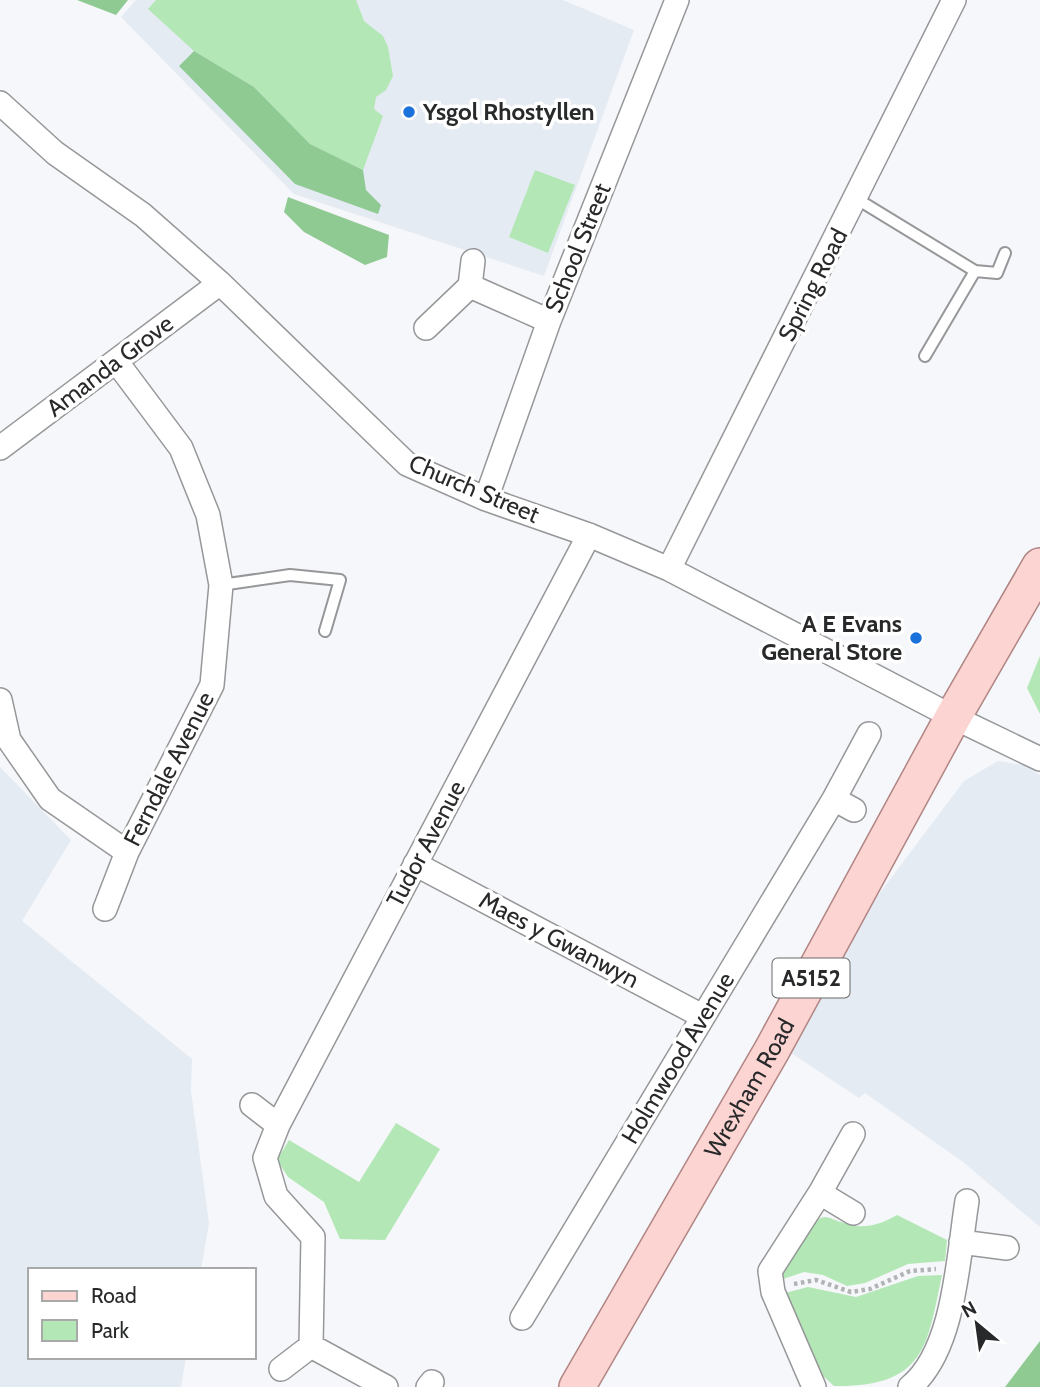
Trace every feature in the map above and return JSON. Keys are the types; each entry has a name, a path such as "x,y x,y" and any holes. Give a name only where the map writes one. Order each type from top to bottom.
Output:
{"main road":[{"name":"Wrexham Road","path":"577,1387 772,1050 953,718 1040,566"}],"street":[{"name":"School Street","path":"486,499 550,321 677,0"},
{"name":"Spring Road","path":"669,569 857,199 954,0"},
{"name":"Church Street","path":"0,103 55,153 143,215 220,283 407,464 486,499 589,535 669,569 953,718 1040,759"},
{"path":"426,328 470,286 473,261"},
{"name":"Amanda Grove","path":"0,448 220,283"},
{"path":"470,286 550,321"},
{"name":"Ferndale Avenue","path":"105,909 127,852 212,685 222,585 208,515 181,448 116,361"},
{"name":"Tudor Avenue","path":"311,1346 313,1237 276,1196 265,1158 278,1125 589,535"},
{"path":"0,700 9,740 50,799 127,852"},
{"name":"Holmwood Avenue","path":"522,1318 702,1016 844,805 869,734"},
{"name":"Maes y Gwanwyn","path":"415,864 702,1016"},
{"path":"252,1105 278,1125"},
{"path":"814,1387 773,1292 769,1270 820,1194 853,1134"},
{"path":"820,1194 853,1213"},
{"path":"910,1387 925,1375 938,1352 948,1317 967,1201"},
{"path":"961,1242 1007,1248"},
{"path":"281,1369 311,1346 386,1387"}],"lane":[{"path":"857,199 975,271 996,274 1005,253"},
{"path":"925,356 975,271"},
{"path":"222,585 290,575 340,580 325,631"}],"path":[{"path":"773,1292 799,1282 816,1280 850,1292 870,1289 910,1271 936,1269 955,1272"}],"shaded area":[{"name":"Ysgol Rhostyllen","path":"136,0 563,0 634,30 544,276 294,194 121,17"},
{"path":"998,761 1023,765 1040,775 1040,1227 963,1162 865,1093 859,1098 791,1053 870,906 964,781"},
{"path":"0,767 71,840 22,921 192,1059 191,1091 209,1223 201,1268 28,1268 28,1359 186,1359 181,1387 0,1387"}],"green space":[{"path":"77,0 128,0 116,15"},
{"path":"156,0 356,0 364,21 383,36 388,47 393,76 386,90 376,97 374,109 383,116 363,170 310,144 254,87 194,51 148,9"},
{"path":"194,51 254,87 310,144 363,170 366,190 381,205 378,214 295,184 179,66"},
{"path":"535,170 575,185 548,253 509,237"},
{"path":"288,197 389,235 387,257 365,265 304,232 284,212"},
{"path":"1040,656 1040,714 1027,688"},
{"path":"396,1123 440,1149 385,1240 340,1239 324,1202 288,1177 277,1160 289,1140 359,1182"},
{"path":"897,1215 947,1240 945,1261 908,1264 865,1283 847,1286 823,1275 804,1272 780,1280 804,1233 818,1219 827,1217 862,1226 883,1222"},
{"path":"942,1275 932,1323 916,1358 904,1370 887,1379 864,1384 834,1386 823,1376 781,1294 808,1287 856,1297 918,1276"},
{"path":"1040,1341 1040,1387 1005,1387"}],"place":[{"name":"Ysgol Rhostyllen","path":"409,112"},
{"name":"A E Evans General Store","path":"916,638"}]}
